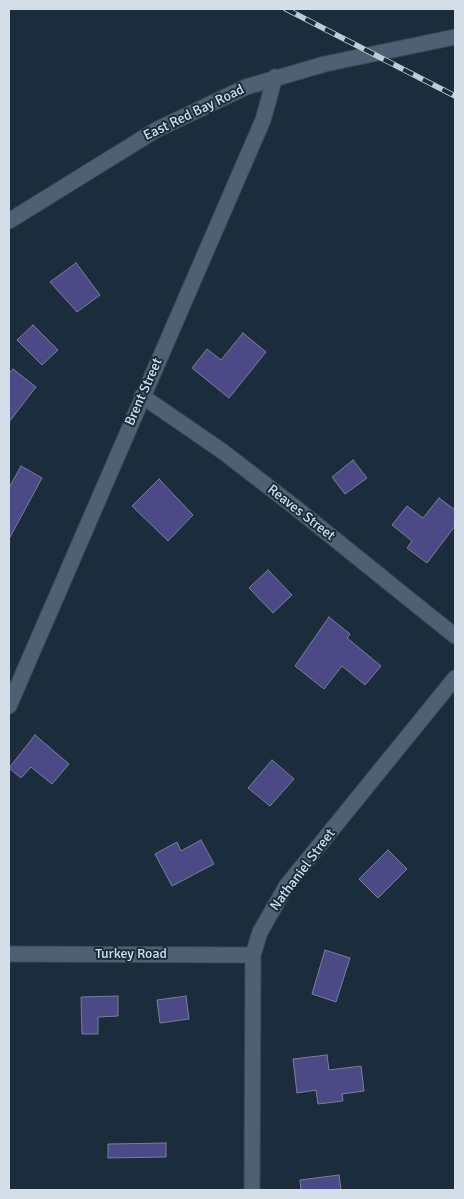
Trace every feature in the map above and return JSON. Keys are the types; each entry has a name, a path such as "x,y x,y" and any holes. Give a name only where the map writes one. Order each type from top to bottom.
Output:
{"street":[{"name":"East Red Bay Road","path":"9,221 156,130 216,99 275,77 373,53 455,37"},
{"name":"Brent Street","path":"9,706 263,120 275,77"},
{"name":"Reaves Street","path":"142,396 222,451 455,636"},
{"name":"Nathaniel Street","path":"252,1190 252,955 260,932 287,885 455,678"},
{"name":"Turkey Road","path":"9,954 252,955"}],"building":[{"path":"76,263 100,295 77,312 50,282"},
{"path":"33,325 58,350 42,365 17,340"},
{"path":"243,333 266,352 229,398 192,368 207,349 221,360"},
{"path":"13,369 36,387 9,422 9,373"},
{"path":"353,460 367,478 345,494 332,477"},
{"path":"21,466 42,478 9,539 9,488"},
{"path":"159,479 193,515 168,541 132,506"},
{"path":"439,498 455,510 455,526 427,563 407,548 412,541 392,525 407,506 423,518"},
{"path":"268,570 292,595 273,613 249,588"},
{"path":"329,617 350,634 347,638 381,666 365,685 342,666 324,689 295,666"},
{"path":"35,735 69,764 52,784 31,767 21,778 9,768"},
{"path":"272,760 294,779 270,806 248,788"},
{"path":"201,840 214,864 172,886 155,854 177,842 181,851"},
{"path":"388,850 407,869 378,898 359,879"},
{"path":"325,950 350,958 336,1002 312,994"},
{"path":"118,996 118,1016 98,1017 98,1034 82,1034 81,997"},
{"path":"186,996 189,1019 160,1023 157,1000"},
{"path":"327,1055 329,1070 361,1066 364,1091 342,1094 343,1101 318,1104 316,1090 297,1093 293,1059"},
{"path":"166,1143 166,1157 108,1158 108,1144"},
{"path":"339,1175 341,1190 301,1190 300,1180"}],"railway":[{"path":"286,9 455,96"}]}
